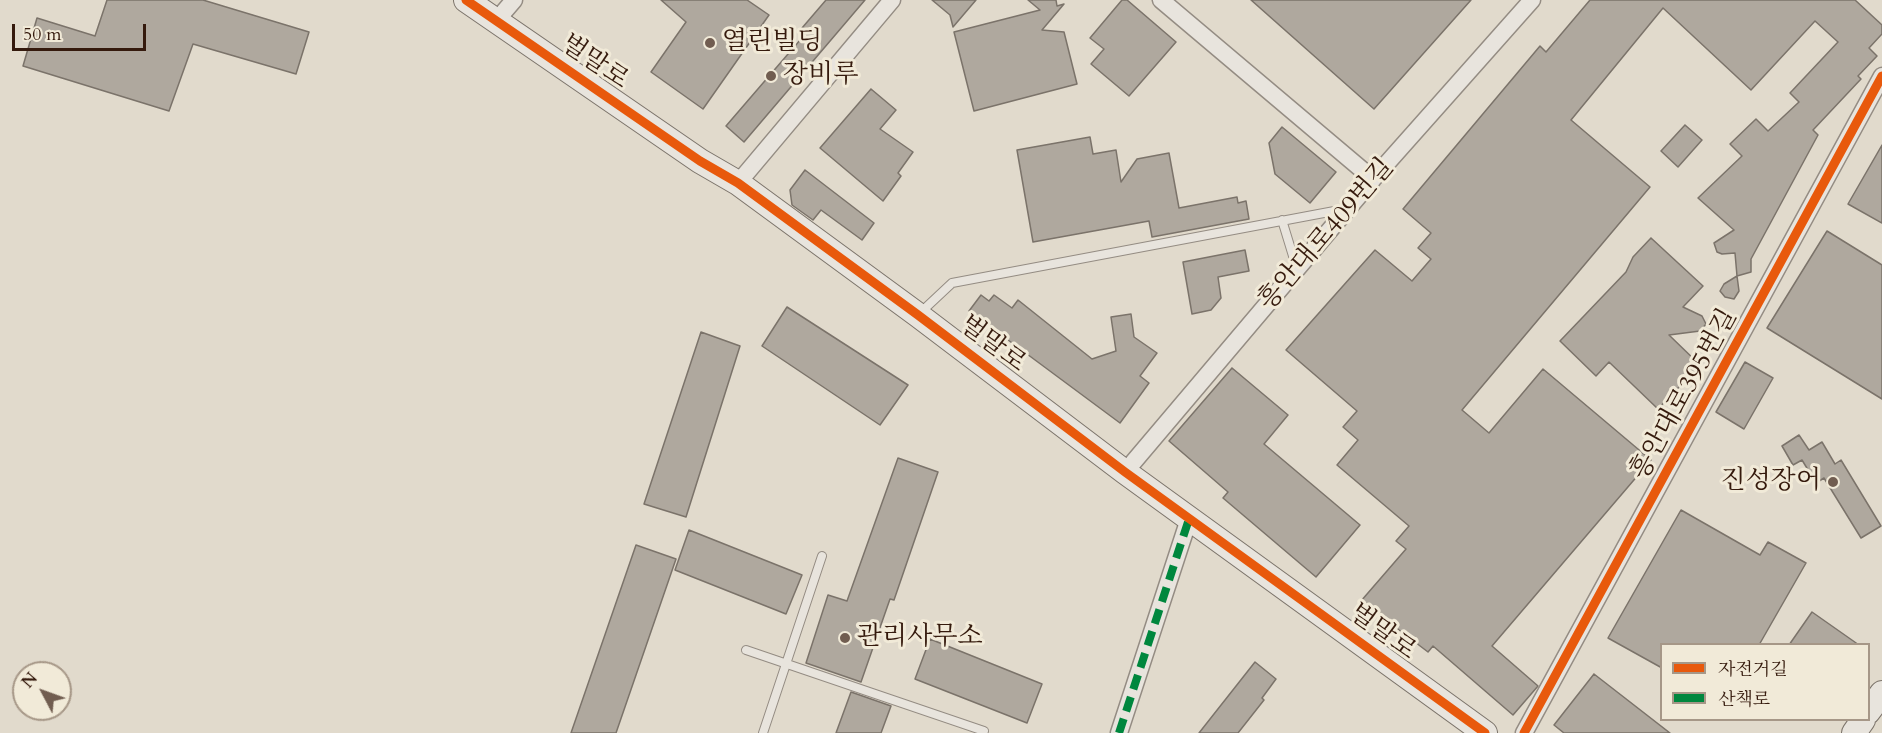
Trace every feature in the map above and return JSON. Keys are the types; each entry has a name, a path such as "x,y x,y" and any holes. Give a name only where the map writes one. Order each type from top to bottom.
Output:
{"street":[{"name":"벌말로","path":"466,0 700,161 738,183 918,315 1125,472 1485,733"},
{"path":"496,21 514,0"},
{"path":"738,183 892,0"},
{"path":"1161,0 1373,179"},
{"name":"흥안대로409번길","path":"1125,472 1373,179 1532,0"},
{"name":"흥안대로395번길","path":"1524,733 1882,76"},
{"path":"1119,733 1189,519"},
{"path":"1870,711 1882,693"}],"lane":[{"path":"918,315 952,283 1348,209"},
{"path":"1282,220 1297,269"},
{"path":"763,733 822,556"},
{"path":"746,650 984,731"}],"building":[{"path":"107,0 203,0 309,32 296,74 193,44 169,111 23,66 37,18 95,36"},
{"name":"열린빌딩","path":"661,0 747,0 769,15 703,109 651,72 686,22"},
{"path":"826,0 865,0 744,142 726,126 807,32 802,28"},
{"path":"932,0 976,0 953,27 950,15"},
{"path":"1028,0 1056,0 1057,6 1064,4 1042,30 1064,32 1077,84 974,111 954,32 1040,10"},
{"path":"1122,0 1127,0 1176,42 1129,96 1091,64 1104,49 1090,38"},
{"path":"1251,0 1471,0 1374,109"},
{"path":"1590,0 1855,0 1882,25 1882,34 1869,48 1877,56 1858,76 1861,79 1813,130 1818,135 1751,259 1751,272 1737,276 1735,253 1717,252 1714,243 1734,230 1698,198 1742,156 1730,144 1756,119 1768,131 1799,102 1790,93 1838,42 1815,21 1751,90 1663,8 1571,120 1650,187 1462,410 1489,433 1543,369 1651,460 1492,646 1538,686 1513,715 1433,646 1428,652 1361,601 1406,549 1396,541 1409,526 1337,465 1358,440 1343,427 1357,411 1286,350 1375,250 1412,281 1431,259 1418,248 1431,233 1403,209 1540,46 1546,52"},
{"path":"871,89 896,110 880,129 913,152 898,173 901,176 883,201 820,148"},
{"path":"1685,125 1702,140 1678,167 1661,151"},
{"path":"1282,127 1336,172 1310,203 1275,174 1269,143"},
{"path":"1090,137 1093,154 1116,150 1121,182 1137,159 1169,153 1179,208 1237,197 1238,203 1246,201 1249,219 1152,237 1149,221 1033,242 1017,150"},
{"path":"1882,145 1882,223 1848,204"},
{"path":"805,170 874,223 862,240 821,210 813,220 792,205 790,190"},
{"path":"1827,231 1882,265 1882,399 1767,328"},
{"path":"1651,238 1703,286 1683,307 1702,316 1706,324 1700,331 1669,335 1700,365 1658,409 1609,362 1596,376 1560,341 1626,272 1633,257"},
{"path":"1245,250 1249,271 1218,277 1221,298 1211,310 1192,314 1183,262"},
{"path":"1737,276 1739,291 1734,299 1725,297 1720,291 1724,284"},
{"path":"981,295 989,301 994,295 1012,308 1018,300 1092,359 1116,351 1111,317 1131,314 1134,337 1157,353 1140,376 1149,383 1120,423 969,311"},
{"path":"787,307 908,385 880,425 762,346"},
{"path":"701,332 740,346 686,517 644,504"},
{"path":"1745,362 1773,378 1744,429 1716,412"},
{"path":"1232,368 1288,415 1264,444 1360,525 1316,577 1223,498 1228,492 1169,441"},
{"path":"1799,435 1809,450 1822,442 1835,464 1841,460 1881,526 1861,538 1824,478 1816,483 1802,460 1793,465 1782,446"},
{"path":"898,458 938,472 894,600 890,599 861,682 806,663 828,595 847,601"},
{"path":"1681,510 1760,555 1768,542 1806,563 1760,643 1660,643 1660,667 1608,638"},
{"path":"689,530 802,575 786,614 675,570"},
{"path":"636,545 676,559 616,733 571,733"},
{"path":"1812,612 1856,643 1790,643"},
{"path":"930,639 1042,684 1027,723 915,679"},
{"path":"1255,662 1276,679 1262,698 1264,700 1238,733 1199,733"},
{"path":"1594,674 1670,733 1564,733 1554,725"},
{"path":"851,692 891,706 881,733 836,733"}],"marked path":[{"path":"1119,733 1189,519"}],"cycle path":[{"path":"466,0 700,161 738,183 918,315 1125,472 1485,733"},
{"path":"1524,733 1882,76"}],"place":[{"name":"열린빌딩","path":"710,43"},
{"name":"장비루","path":"771,76"},
{"name":"진성장어","path":"1833,482"},
{"name":"관리사무소","path":"845,638"}]}
